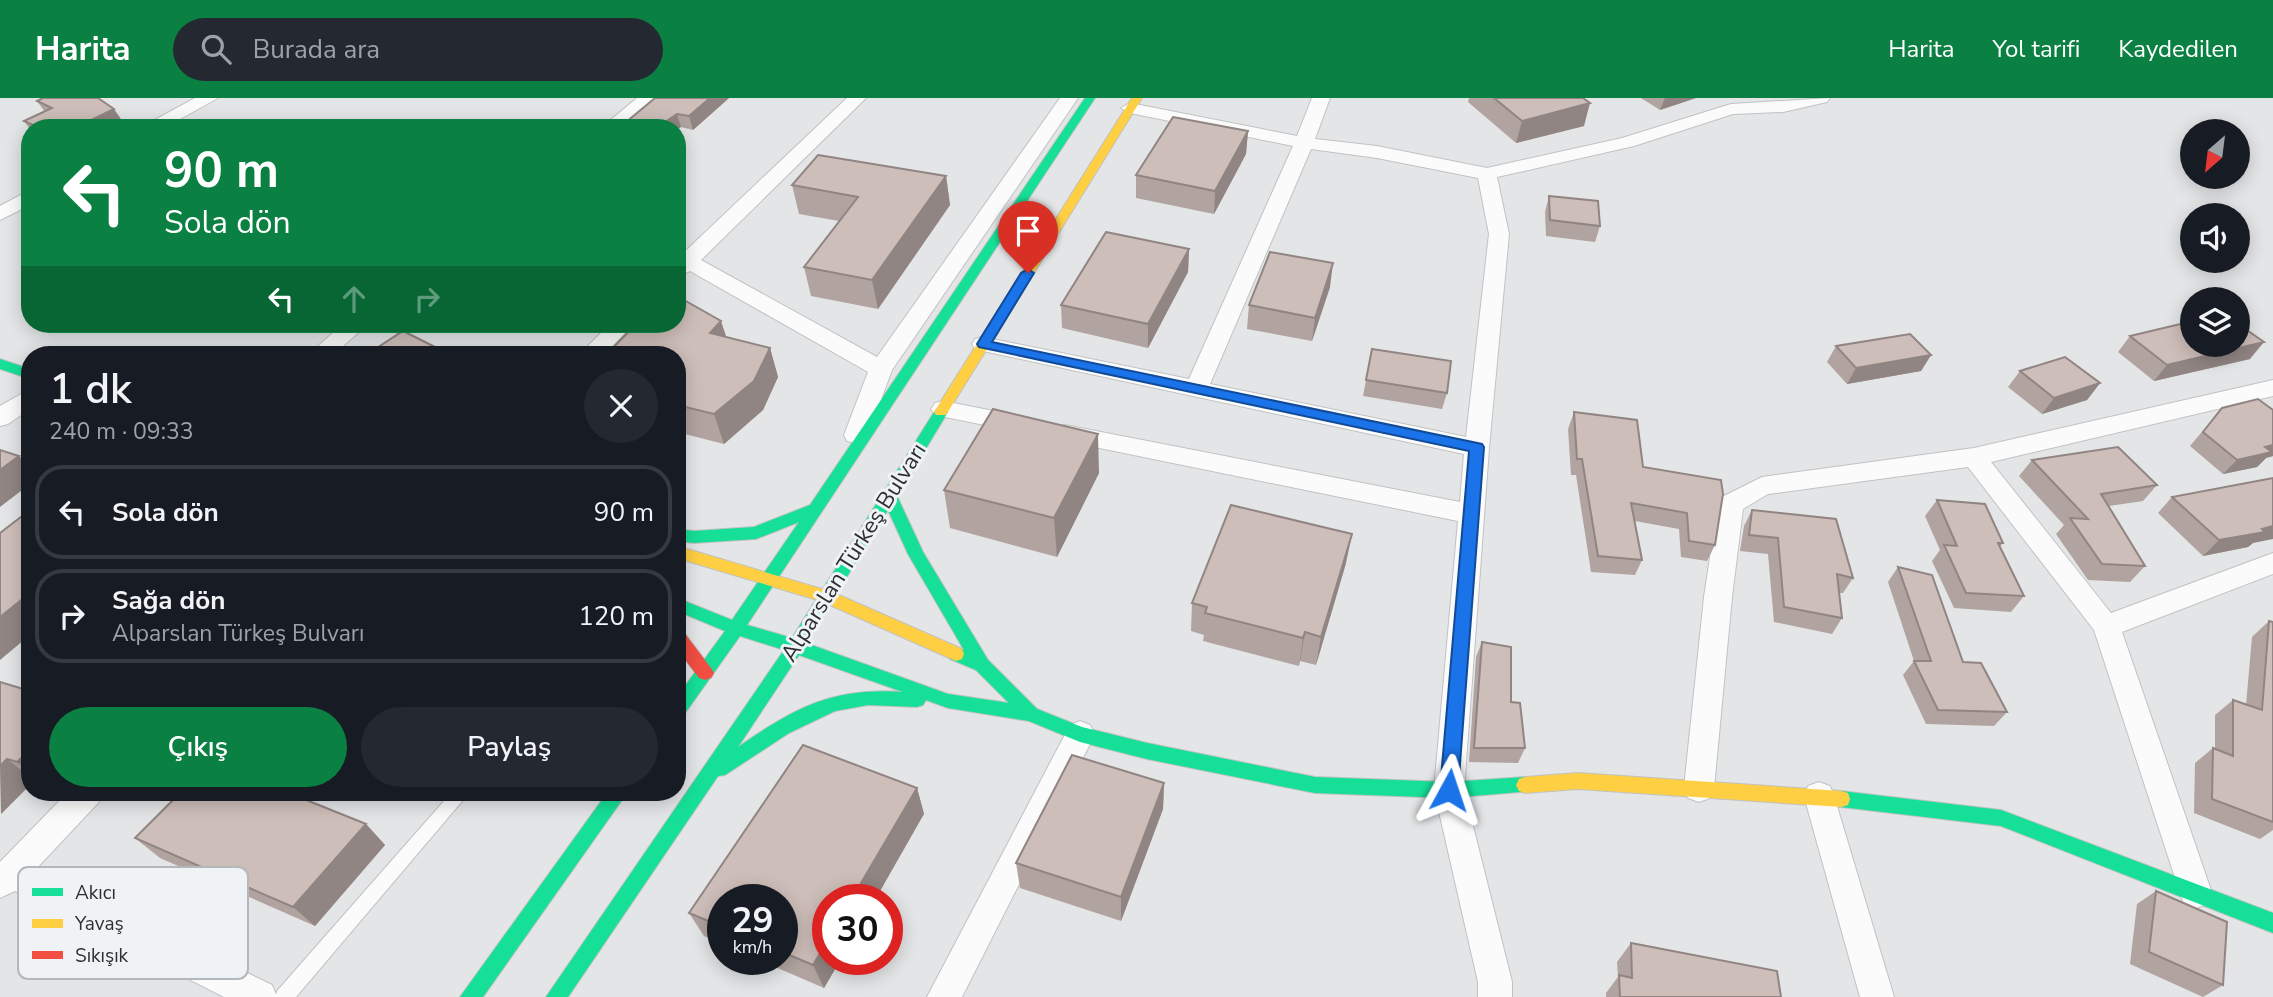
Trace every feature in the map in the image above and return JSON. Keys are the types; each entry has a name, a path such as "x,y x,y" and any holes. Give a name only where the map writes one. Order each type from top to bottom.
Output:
{"main road":[{"path":"686,699 1090,98"},
{"name":"Alparslan Türkeş Bulvarı","path":"556,997 795,646 1134,103"},
{"path":"0,364 21,371"},
{"path":"889,496 916,554 982,665 1031,714"},
{"path":"686,536 756,533 814,509"},
{"path":"686,555 826,596 982,665"},
{"path":"686,608 735,628 795,646 948,701"},
{"path":"686,648 705,673"},
{"path":"708,775 796,721 853,699 948,701 1031,714 1080,734 1147,751 1315,785 1449,790 1578,781 1819,796 2001,818 2273,923"},
{"path":"470,997 612,801"}],"street":[{"path":"167,119 209,98"},
{"path":"621,119 648,98"},
{"path":"686,263 857,98"},
{"path":"847,459 881,369 1069,98"},
{"path":"1196,388 1321,98"},
{"path":"1134,103 1304,142 1377,152 1487,174 1627,142 1731,109 1783,107 1821,98"},
{"path":"1487,174 1499,234 1477,447 1449,790 1495,982 1495,997"},
{"path":"0,214 21,201"},
{"path":"686,268 881,369"},
{"path":"330,346 346,333"},
{"path":"600,346 613,333"},
{"path":"984,344 1477,447"},
{"path":"1699,788 1718,597 1731,505 1762,486 1974,457 2273,388"},
{"path":"0,418 21,403"},
{"path":"943,409 1471,514"},
{"path":"1974,457 2106,626 2196,893"},
{"path":"2106,626 2273,563"},
{"path":"943,997 1080,734"},
{"path":"1819,796 1877,997"},
{"path":"6,879 79,801"},
{"path":"221,979 260,997"}],"lane":[{"path":"284,997 454,801"}],"building":[{"path":"43,98 98,98 114,109 93,119 28,119 52,108 37,101"},
{"path":"655,98 710,98 689,116 677,114 670,119 630,119"},
{"path":"1494,98 1583,98 1590,103 1522,121"},
{"path":"1173,117 1248,131 1215,191 1136,175"},
{"path":"818,155 946,176 872,280 804,267 858,197 792,185"},
{"path":"1549,196 1598,201 1600,226 1550,220"},
{"path":"1106,232 1189,249 1148,324 1061,305"},
{"path":"1270,252 1333,263 1315,318 1249,305"},
{"path":"686,301 721,321 710,333 770,348 754,381 714,414 686,407 686,346 615,346 627,333 686,333"},
{"path":"2180,324 2180,357 2201,357 2167,365 2130,336"},
{"path":"2250,332 2264,342 2250,345"},
{"path":"400,333 407,333 433,346 380,346"},
{"path":"1910,334 1931,355 1856,368 1836,346"},
{"path":"1372,349 1451,361 1447,393 1366,380"},
{"path":"2065,357 2100,383 2054,398 2020,371"},
{"path":"2258,399 2273,410 2273,445 2265,447 2272,452 2237,460 2203,432 2222,408"},
{"path":"993,409 1098,434 1054,518 944,490"},
{"path":"1574,412 1637,420 1643,467 1721,480 1723,494 1715,545 1689,541 1687,513 1631,503 1642,560 1598,556 1582,459 1577,459"},
{"path":"2118,447 2157,485 2101,494 2145,566 2102,564 2070,518 2088,519 2032,460"},
{"path":"0,450 19,456 0,470"},
{"path":"2273,478 2273,526 2262,529 2265,532 2219,540 2172,497"},
{"path":"1937,500 1985,504 2003,543 1998,543 2024,596 1966,593 1944,545 1957,546"},
{"path":"1231,505 1352,534 1321,637 1305,632 1303,638 1205,613 1207,607 1192,603"},
{"path":"1752,510 1836,519 1853,578 1837,574 1842,618 1784,607 1778,538 1749,535"},
{"path":"21,517 21,600 0,617 0,533"},
{"path":"1898,567 1932,575 1963,662 1981,663 2007,712 1938,710 1914,661 1931,661"},
{"path":"2269,621 2273,622 2273,822 2212,799 2213,748 2233,756 2233,700 2262,710"},
{"path":"1482,642 1511,647 1511,702 1520,703 1525,748 1474,748"},
{"path":"0,682 21,688 21,758 17,762 7,759 0,766"},
{"path":"803,745 917,788 860,884 812,884 812,965 798,959 798,884 709,884"},
{"path":"1072,755 1164,783 1121,897 1016,863"},
{"path":"172,801 309,801 366,824 293,907 248,887 248,867 201,867 135,838"},
{"path":"707,886 707,920 689,913"},
{"path":"2156,891 2227,922 2223,985 2149,952"},
{"path":"1631,943 1777,971 1781,997 1620,997 1619,975 1632,978"}],"traffic: fast":[{"path":"686,699 716,658 1090,98"},
{"path":"0,364 21,371"},
{"path":"556,997 785,663 941,412"},
{"path":"889,496 916,554 982,665"},
{"path":"686,536 756,533 814,509"},
{"path":"686,608 735,628 795,646 948,701 1031,714 1080,734 1147,751 1315,785 1449,790 1525,785"},
{"path":"956,654 982,665 1031,714"},
{"path":"719,769 782,727 834,703 868,697 917,700"},
{"path":"1841,799 2001,818 2273,923"},
{"path":"470,997 612,801"}],"traffic: slow":[{"path":"941,412 1137,98"},
{"path":"686,555 826,596 956,654"},
{"path":"1525,785 1578,781 1841,799"}],"traffic: jam":[{"path":"686,648 705,673"}],"route":[{"path":"1028,273 984,344 1477,447 1449,790"}]}
